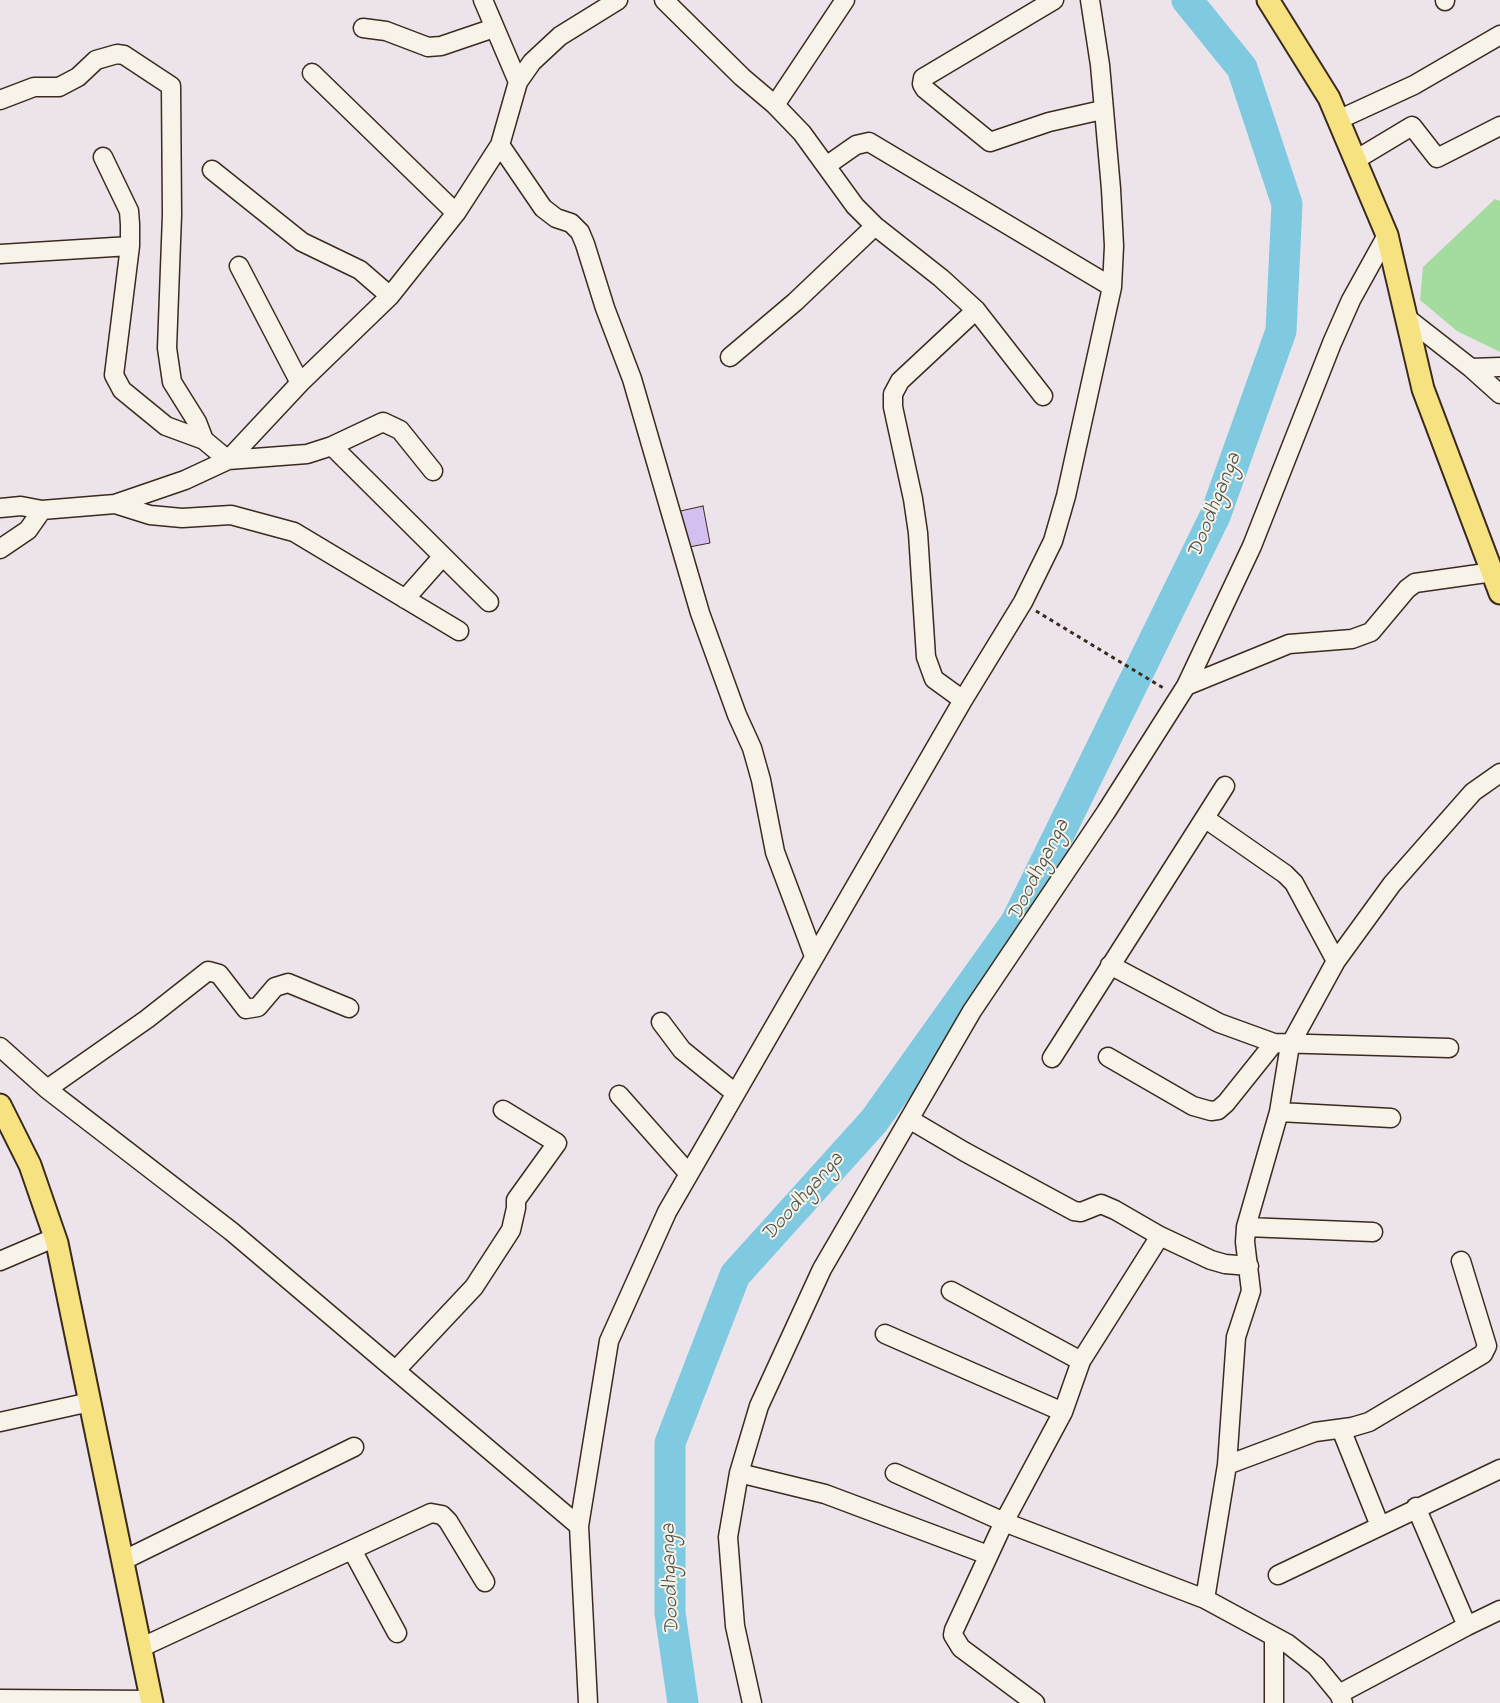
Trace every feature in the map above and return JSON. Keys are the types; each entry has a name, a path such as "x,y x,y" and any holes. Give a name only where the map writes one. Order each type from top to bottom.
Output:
{"main road":[{"path":"1268,0 1329,98 1357,159 1387,234 1423,389 1500,592"},
{"path":"0,1105 30,1166 57,1243 151,1702"}],"street":[{"path":"483,0 518,82"},
{"path":"228,460 300,383 390,296 456,213 500,145 518,82 532,62 560,36 618,0"},
{"path":"664,0 802,133 854,206 875,226 934,273 976,310 1043,396"},
{"path":"775,105 844,0"},
{"path":"1054,0 923,78 922,84 925,89 990,142 1049,122 1102,110"},
{"path":"588,1703 579,1526 609,1341 667,1212 963,700 1023,602 1053,541 1066,496 1112,287 1114,236 1102,110 1100,65 1090,0"},
{"path":"363,28 386,31 428,47 440,46 494,28"},
{"path":"1338,120 1414,85 1500,35"},
{"path":"0,100 34,87 59,87 78,77 96,60 117,54 124,55 171,86 172,214 167,348 172,382 197,422 204,440"},
{"path":"312,73 456,213"},
{"path":"1357,159 1412,126 1437,158 1500,126"},
{"path":"826,166 856,145 869,142 1112,287"},
{"path":"500,145 543,208 556,218 571,223 580,232 585,244 605,308 632,380 700,613 737,714 752,748 761,780 775,852 814,956"},
{"path":"102,157 129,211 130,246 114,375 122,390 166,426 204,440 228,460"},
{"path":"212,170 302,242 360,270 390,296"},
{"path":"730,357 795,302 875,226"},
{"path":"752,1703 735,1626 728,1538 739,1473 759,1406 822,1269 972,1011 1106,812 1186,686 1252,546 1278,485 1332,343 1351,300 1387,234"},
{"path":"0,254 130,246"},
{"path":"239,266 300,383"},
{"path":"963,700 934,679 926,657 918,534 913,499 893,406 893,394 900,381 976,310"},
{"path":"1407,318 1471,368 1500,394"},
{"path":"1471,368 1500,367"},
{"path":"0,508 21,506 42,510 115,504 185,480 228,460 307,454 332,446 383,422 392,424 400,430 433,471"},
{"path":"332,446 489,602"},
{"path":"115,504 150,515 182,518 231,515 271,524 294,532 459,631"},
{"path":"0,549 28,530 42,510"},
{"path":"405,598 443,556"},
{"path":"1186,686 1289,644 1352,639 1371,632 1407,589 1415,583 1493,572"},
{"path":"1108,1057 1193,1106 1211,1111 1218,1110 1282,1044 1336,961 1392,884 1450,815 1473,792 1500,773"},
{"path":"1052,1058 1110,965 1206,819 1225,786"},
{"path":"1206,819 1285,874 1294,883 1336,961"},
{"path":"1110,965 1218,1023 1282,1044 1449,1048"},
{"path":"46,1088 147,1019 208,971 219,974 246,1009 258,1007 275,987 288,983 350,1008"},
{"path":"661,1022 682,1050 735,1093"},
{"path":"1205,1599 1227,1465 1236,1337 1251,1291 1245,1242 1246,1227 1279,1112 1282,1044"},
{"path":"0,1047 46,1088 231,1231 579,1526"},
{"path":"618,1095 689,1174"},
{"path":"396,1370 474,1287 511,1230 516,1200 557,1143 503,1110"},
{"path":"1279,1112 1391,1118"},
{"path":"909,1119 1074,1211 1081,1212 1101,1204 1160,1236 1218,1263 1249,1266"},
{"path":"1246,1227 1373,1232"},
{"path":"1035,1703 961,1648 953,1635 958,1618 1004,1522 1063,1412 1081,1361 1160,1236"},
{"path":"0,1262 54,1238"},
{"path":"1227,1465 1315,1432 1342,1429 1369,1422 1487,1350 1461,1261"},
{"path":"951,1291 1081,1361"},
{"path":"885,1334 1063,1412"},
{"path":"0,1422 90,1402"},
{"path":"1342,1429 1380,1526"},
{"path":"122,1561 354,1447"},
{"path":"1278,1574 1416,1507 1500,1469"},
{"path":"739,1473 825,1494 988,1555"},
{"path":"894,1474 1004,1522 1205,1599 1288,1644 1316,1666 1341,1698 1467,1626 1500,1610"},
{"path":"1416,1507 1467,1626"},
{"path":"140,1648 431,1513 437,1514 448,1521 485,1582"},
{"path":"352,1550 397,1634"},
{"path":"1274,1636 1274,1703"},
{"path":"0,1699 151,1702"}],"path":[{"path":"1035,610 1164,689"}],"green space":[{"path":"1495,199 1500,201 1500,352 1457,331 1420,300 1423,267"}],"building":[{"path":"703,506 710,543 684,548 676,512"}],"waterway":[{"name":"Doodhganga","path":"683,1703 670,1613 670,1443 735,1275 874,1121 1016,922 1215,516 1281,331 1287,204 1242,68 1187,0"}]}
